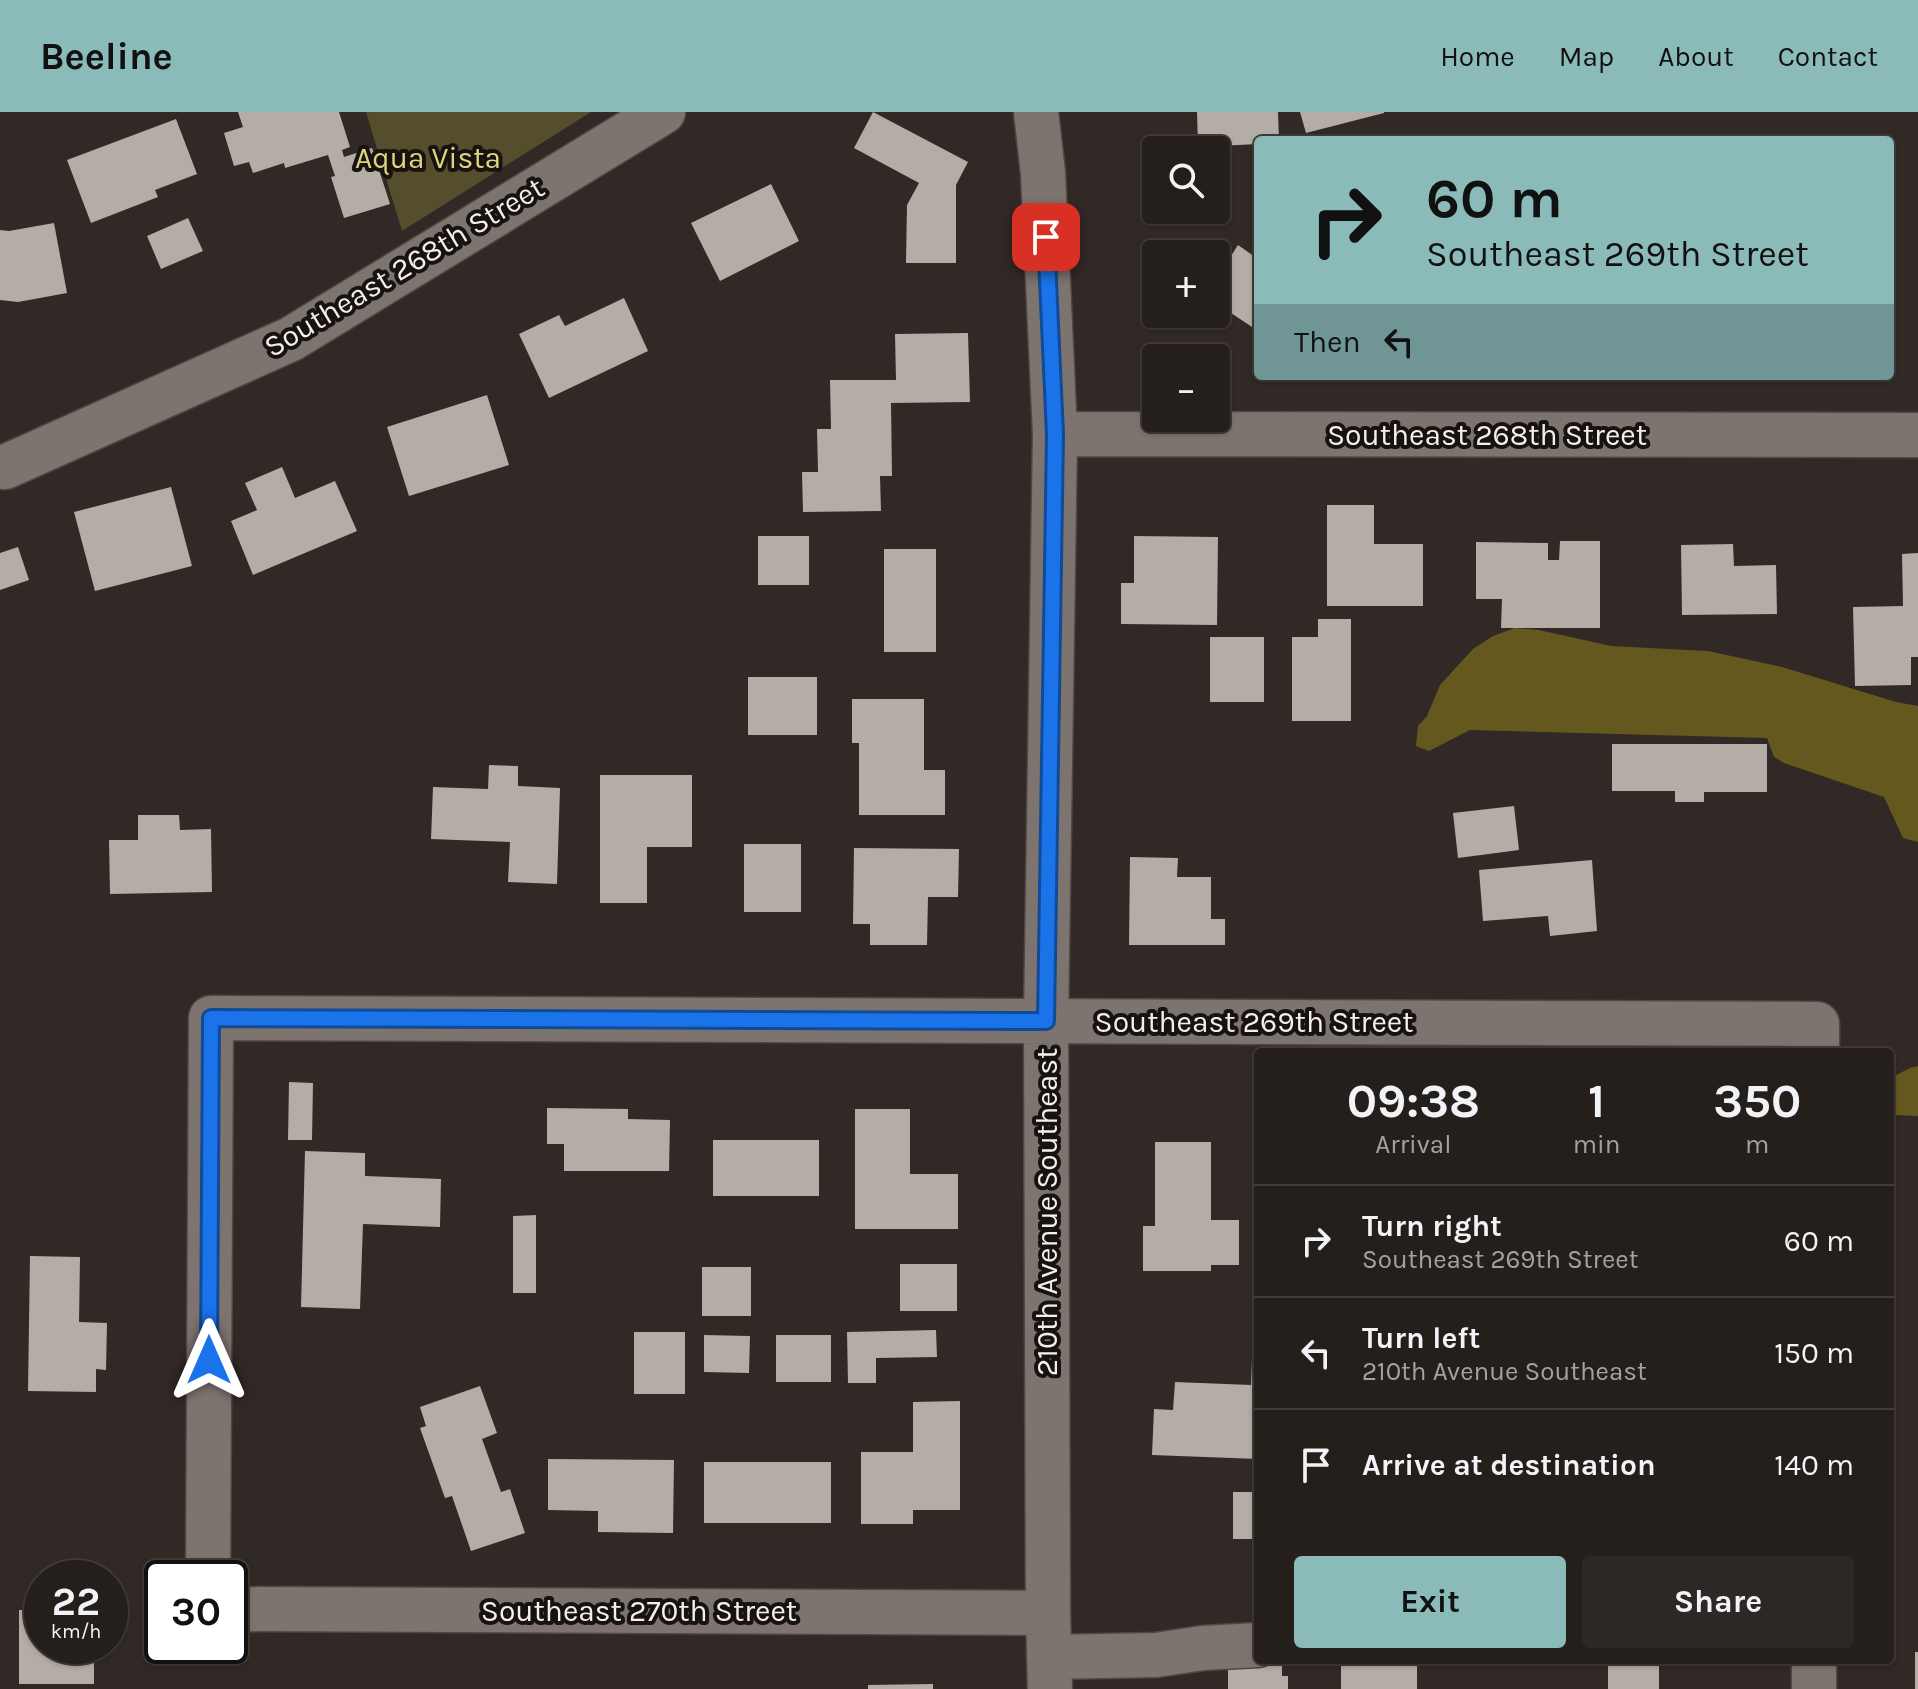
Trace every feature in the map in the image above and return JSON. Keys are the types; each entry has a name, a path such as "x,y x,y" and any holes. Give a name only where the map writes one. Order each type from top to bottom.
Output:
{"street":[{"name":"Southeast 268th Street","path":"5,467 291,339 663,112"},
{"name":"210th Avenue Southeast","path":"1036,112 1044,186 1055,434 1046,1021 1049,1673"},
{"name":"Southeast 268th Street","path":"1055,434 1918,435"},
{"name":"Southeast 269th Street","path":"208,1560 211,1018 1046,1021 1817,1038"},
{"name":"Southeast 270th Street","path":"248,1609 1048,1613"},
{"path":"1049,1673 1203,1648 1254,1645"},
{"path":"1814,1664 1814,1689"}],"green space":[{"name":"Aqua Vista","path":"366,112 591,112 402,231"}],"shaded area":[{"path":"1515,628 1539,630 1611,646 1708,651 1782,667 1918,706 1918,842 1903,838 1884,797 1784,763 1774,757 1767,738 1470,730 1429,751 1416,746 1418,726 1427,716 1440,685 1473,649 1493,636"},
{"path":"1918,1066 1918,1116 1896,1115 1894,1076"}],"building":[{"path":"238,112 339,112 350,147 342,150 344,157 372,148 390,204 344,218 331,177 335,176 328,155 285,168 284,163 253,173 249,162 234,166 224,133 243,127"},
{"path":"873,112 968,162 956,185 956,263 906,263 907,205 919,183 854,148"},
{"path":"1197,112 1278,112 1279,136 1254,136 1254,144 1230,145 1230,136 1198,136"},
{"path":"1300,112 1384,112 1384,113 1306,133"},
{"path":"176,119 197,174 155,190 158,197 91,223 67,160"},
{"path":"771,184 799,241 720,281 691,223"},
{"path":"188,218 203,251 161,269 147,236"},
{"path":"54,223 67,293 18,302 0,300 0,230"},
{"path":"1238,245 1254,256 1254,328 1230,312 1230,257"},
{"path":"624,298 648,351 549,398 519,334 559,315 565,326"},
{"path":"968,333 970,402 891,403 892,476 880,476 881,511 803,512 802,472 818,472 817,429 831,429 830,380 896,380 895,334"},
{"path":"487,395 509,465 409,496 387,427"},
{"path":"282,467 295,498 335,481 357,531 253,575 231,521 257,510 245,483"},
{"path":"171,487 192,566 95,591 74,512"},
{"path":"1327,505 1374,505 1374,544 1423,544 1423,606 1327,606"},
{"path":"758,536 809,536 809,585 758,585"},
{"path":"1134,536 1218,537 1217,625 1121,624 1121,583 1134,583"},
{"path":"1560,541 1600,541 1600,628 1501,628 1502,599 1476,599 1476,542 1548,543 1548,560 1559,560"},
{"path":"1733,544 1734,566 1776,565 1777,614 1682,615 1681,545"},
{"path":"18,547 29,580 0,590 0,553"},
{"path":"884,549 936,549 936,652 884,652"},
{"path":"1918,553 1918,657 1911,657 1911,685 1855,686 1853,607 1903,606 1902,554"},
{"path":"1318,619 1351,619 1351,721 1292,721 1292,637 1318,637"},
{"path":"1210,637 1264,637 1264,702 1210,702"},
{"path":"748,677 817,677 817,735 748,735"},
{"path":"852,699 924,699 924,770 945,770 945,815 859,815 859,743 852,743"},
{"path":"1612,744 1767,744 1767,792 1704,792 1704,802 1675,802 1675,791 1612,791"},
{"path":"489,765 518,766 518,786 560,788 557,884 508,882 510,842 431,839 433,787 488,789"},
{"path":"600,775 692,775 692,847 647,847 647,903 600,903"},
{"path":"1514,806 1519,850 1458,858 1453,813"},
{"path":"138,815 179,815 180,830 211,829 212,892 110,894 109,840 138,840"},
{"path":"744,844 801,844 801,912 744,912"},
{"path":"854,848 959,849 958,897 928,897 927,945 870,945 870,924 853,924"},
{"path":"1130,857 1178,858 1177,877 1211,877 1211,919 1225,919 1225,945 1129,945"},
{"path":"1592,860 1597,931 1550,936 1548,916 1483,921 1479,870"},
{"path":"289,1082 313,1083 312,1140 288,1140"},
{"path":"547,1108 628,1109 628,1119 670,1120 669,1171 564,1171 564,1144 547,1144"},
{"path":"855,1109 910,1109 910,1174 958,1174 958,1229 855,1229"},
{"path":"713,1140 819,1140 819,1196 713,1196"},
{"path":"1155,1142 1211,1142 1211,1220 1239,1220 1239,1265 1211,1265 1211,1271 1143,1271 1143,1226 1155,1226"},
{"path":"305,1151 365,1153 365,1176 441,1179 440,1227 363,1224 360,1309 301,1307"},
{"path":"536,1215 536,1293 513,1293 513,1216"},
{"path":"30,1256 80,1257 79,1322 107,1323 106,1370 96,1369 96,1392 28,1391"},
{"path":"900,1264 957,1264 957,1311 900,1311"},
{"path":"702,1267 751,1267 751,1316 702,1316"},
{"path":"936,1330 937,1357 876,1358 876,1383 848,1383 847,1332"},
{"path":"634,1332 685,1332 685,1394 634,1394"},
{"path":"1254,1332 1254,1459 1152,1455 1154,1409 1173,1410 1175,1382 1251,1385"},
{"path":"704,1335 750,1336 749,1373 704,1372"},
{"path":"776,1335 831,1335 831,1382 776,1382"},
{"path":"480,1386 497,1433 482,1439 501,1492 510,1489 525,1533 471,1551 452,1496 445,1498 420,1428 426,1426 420,1407"},
{"path":"960,1401 960,1510 913,1510 913,1524 861,1524 861,1452 913,1452 913,1402"},
{"path":"548,1459 674,1460 673,1533 598,1532 598,1511 548,1510"},
{"path":"704,1462 831,1462 831,1523 704,1523"},
{"path":"1233,1492 1254,1492 1254,1624 1253,1539 1233,1539"},
{"path":"19,1610 24,1610 24,1664 94,1664 94,1684 19,1684"},
{"path":"1915,1652 1918,1652 1918,1689 1915,1689"},
{"path":"1228,1653 1254,1659 1254,1664 1282,1664 1282,1676 1288,1676 1288,1689 1228,1689"},
{"path":"1341,1664 1417,1664 1417,1689 1341,1689"},
{"path":"1608,1664 1659,1664 1659,1689 1608,1689"},
{"path":"933,1684 933,1689 868,1689 868,1685"}],"route":[{"path":"209,1360 211,1018 1046,1021 1055,434 1046,237"}]}
